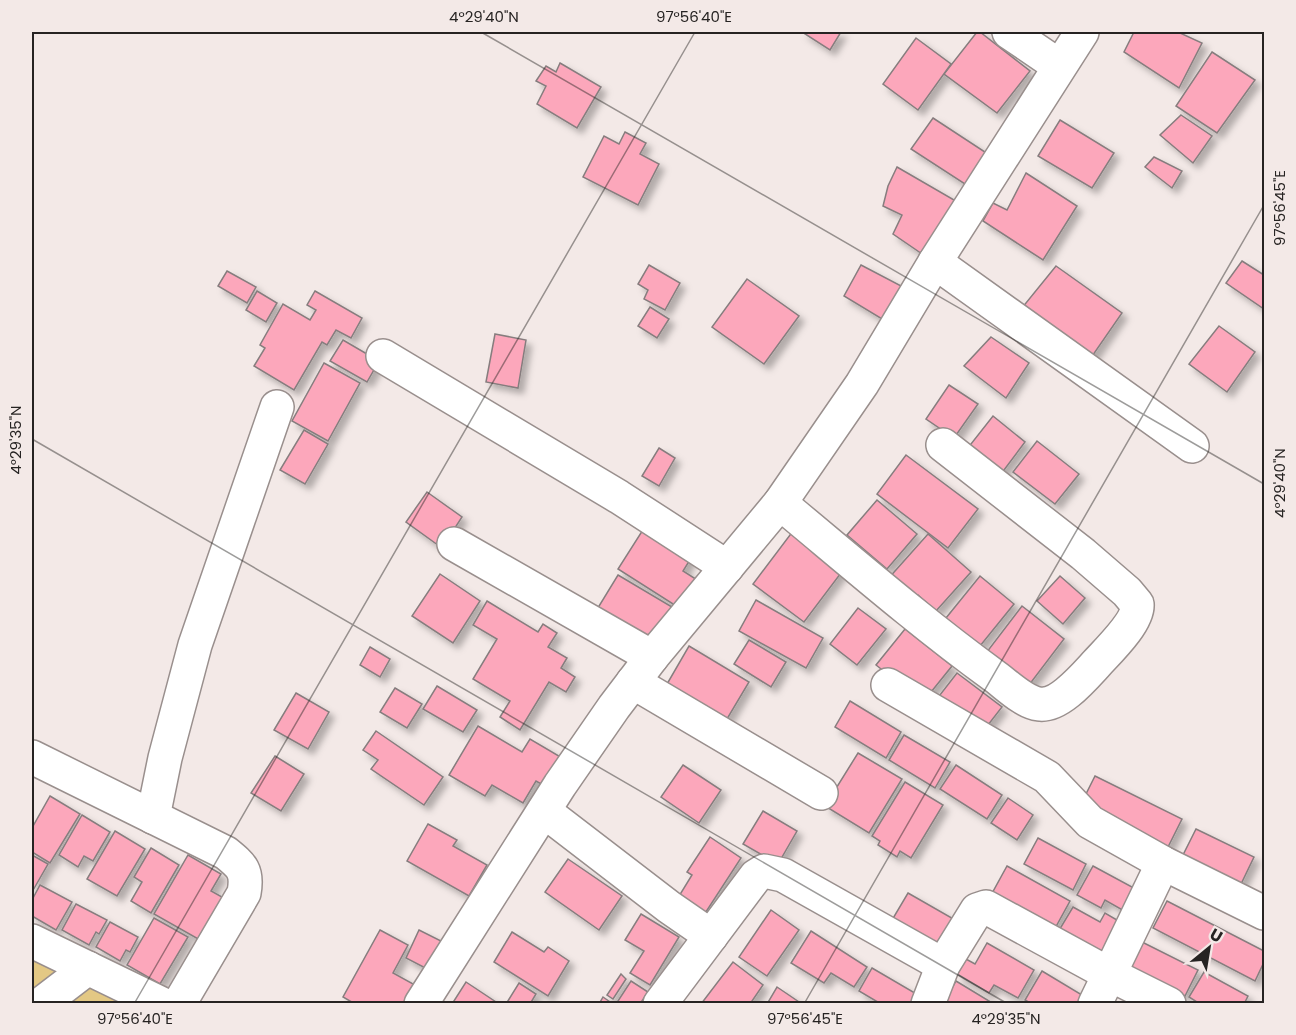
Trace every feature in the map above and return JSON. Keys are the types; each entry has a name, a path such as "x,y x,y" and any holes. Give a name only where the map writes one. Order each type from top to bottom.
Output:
{"street":[{"path":"1009,32 1059,66"},
{"path":"421,1004 544,811 643,669 780,502 862,384 935,262 1082,32"},
{"path":"935,262 1192,446"},
{"path":"383,356 619,497 727,567"},
{"path":"153,817 165,758 195,645 276,407"},
{"path":"780,502 964,654 1016,692 1034,703 1047,704 1055,701 1071,689 1127,628 1137,613 1137,604 1127,592 1083,554 943,445"},
{"path":"454,544 643,669 821,794"},
{"path":"888,686 1047,777 1090,822 1163,863 1264,913"},
{"path":"35,768 153,817 226,853 240,864 246,882 244,893 179,1004"},
{"path":"544,811 669,908 711,936"},
{"path":"1095,1004 1163,863"},
{"path":"660,1004 756,876 764,871 793,881 943,965"},
{"path":"928,1004 943,965 976,910 986,907 1169,1004"},
{"path":"32,940 162,1004"},
{"path":"41,1004 88,968"}],"shaded area":[{"path":"32,954 134,1003 32,1003"}],"building":[{"path":"802,32 841,32 830,50"},
{"path":"977,32 1030,71 997,113 944,74"},
{"path":"1134,32 1178,32 1202,43 1179,88 1124,52"},
{"path":"916,38 951,64 918,110 883,84"},
{"path":"1212,52 1255,80 1217,133 1176,106"},
{"path":"560,63 601,87 577,128 537,104 546,86 536,81 546,66 556,72"},
{"path":"1181,115 1212,136 1193,163 1160,135"},
{"path":"933,118 988,154 968,186 911,149"},
{"path":"1060,120 1114,153 1092,188 1038,156"},
{"path":"625,132 646,143 640,154 659,164 638,205 583,177 604,136 619,144"},
{"path":"1154,157 1182,171 1172,188 1145,167"},
{"path":"897,167 961,204 928,258 893,234 902,215 883,206 888,186"},
{"path":"1026,173 1077,206 1043,260 983,221 993,203 1007,210"},
{"path":"1242,261 1264,275 1264,309 1226,283"},
{"path":"649,265 680,283 665,310 644,299 648,290 638,284"},
{"path":"861,265 905,288 887,322 844,296"},
{"path":"1056,266 1122,313 1086,365 1017,314"},
{"path":"227,271 256,287 247,303 218,286"},
{"path":"747,279 799,316 764,364 712,327"},
{"path":"257,291 277,303 266,322 246,310"},
{"path":"315,291 362,318 351,338 336,330 327,345 322,342 294,390 254,366 265,348 260,345 283,304 310,320 316,310 307,305"},
{"path":"650,307 669,319 657,338 638,326"},
{"path":"1219,326 1255,352 1227,392 1189,364"},
{"path":"495,334 526,340 518,388 486,382"},
{"path":"991,337 1029,363 1006,398 964,366"},
{"path":"343,340 379,361 367,382 330,361"},
{"path":"324,363 360,383 328,441 292,421"},
{"path":"949,385 978,404 954,438 926,419"},
{"path":"993,416 1025,442 1001,474 967,449"},
{"path":"304,430 328,444 305,484 280,470"},
{"path":"1037,441 1079,474 1055,504 1013,472"},
{"path":"659,448 675,458 659,486 642,476"},
{"path":"906,455 978,509 948,548 877,494"},
{"path":"427,492 462,517 442,548 406,522"},
{"path":"877,500 917,534 887,569 847,535"},
{"path":"646,525 693,555 683,571 702,583 684,611 618,569"},
{"path":"793,531 844,569 804,622 753,584"},
{"path":"928,534 971,572 936,611 918,595 912,602 887,580"},
{"path":"440,574 480,601 453,643 412,616"},
{"path":"618,575 672,607 651,643 596,611"},
{"path":"980,576 1014,604 980,646 946,618"},
{"path":"1060,576 1085,598 1063,624 1037,601"},
{"path":"756,600 823,638 806,668 739,631"},
{"path":"487,601 538,632 543,624 557,633 548,647 567,658 561,668 575,677 566,692 549,682 520,730 500,717 510,701 473,679 497,639 473,625"},
{"path":"1022,606 1064,639 1026,689 983,657"},
{"path":"858,608 886,629 857,665 830,644"},
{"path":"905,629 952,666 923,702 876,665"},
{"path":"749,640 786,662 771,687 734,664"},
{"path":"689,646 749,682 727,719 667,684"},
{"path":"370,647 390,659 380,677 360,665"},
{"path":"957,673 1002,707 981,734 936,700"},
{"path":"437,686 477,710 463,732 423,709"},
{"path":"395,688 422,704 407,728 380,712"},
{"path":"296,693 329,712 308,749 274,730"},
{"path":"850,701 901,732 886,758 835,727"},
{"path":"478,726 522,752 530,739 569,762 552,790 536,781 523,803 492,785 485,796 449,775"},
{"path":"376,731 443,777 424,805 371,769 378,760 363,750"},
{"path":"904,735 950,762 935,788 889,760"},
{"path":"858,753 902,779 869,833 825,806"},
{"path":"275,756 304,774 281,811 251,793"},
{"path":"683,765 721,790 699,823 661,797"},
{"path":"956,765 1002,795 987,819 940,789"},
{"path":"1095,776 1182,819 1168,847 1081,804"},
{"path":"905,782 943,805 911,858 900,851 897,857 878,845 880,841 872,836"},
{"path":"50,796 80,814 50,863 32,852 32,828"},
{"path":"1008,798 1033,815 1017,840 991,823"},
{"path":"763,811 797,831 778,864 743,844"},
{"path":"82,815 110,832 93,861 84,856 78,867 59,855"},
{"path":"428,824 457,840 453,846 487,865 469,896 407,861"},
{"path":"1196,829 1254,857 1241,884 1183,855"},
{"path":"115,831 145,849 117,896 87,879"},
{"path":"710,837 741,858 702,918 676,901 692,875 687,872"},
{"path":"1038,838 1086,864 1073,890 1024,864"},
{"path":"151,848 179,865 151,913 131,901 142,882 134,877"},
{"path":"32,855 48,864 32,892"},
{"path":"188,855 221,874 211,891 231,902 207,944 154,914"},
{"path":"568,859 622,896 599,930 545,892"},
{"path":"1007,866 1070,901 1053,932 990,897"},
{"path":"1093,866 1145,894 1133,916 1105,900 1101,908 1077,895"},
{"path":"40,885 72,902 56,930 32,916 32,900"},
{"path":"908,893 957,921 941,949 892,920"},
{"path":"1167,901 1264,951 1264,962 1255,981 1153,928"},
{"path":"76,904 107,920 99,934 96,932 89,945 62,930"},
{"path":"1073,907 1100,922 1105,913 1129,927 1109,962 1058,932"},
{"path":"771,910 799,930 767,976 739,957"},
{"path":"641,914 679,937 650,985 630,973 644,951 625,940"},
{"path":"154,918 188,937 160,984 127,965"},
{"path":"110,922 138,937 130,952 126,950 120,961 96,947"},
{"path":"380,930 408,945 393,973 415,985 405,1004 355,1004 343,997"},
{"path":"419,930 447,944 433,972 406,958"},
{"path":"811,931 867,967 854,987 831,973 824,983 791,963"},
{"path":"512,932 544,952 548,947 569,961 548,996 494,962"},
{"path":"1142,942 1198,970 1185,996 1128,968"},
{"path":"987,943 1034,970 1018,998 994,985 989,993 957,974 966,959 975,964"},
{"path":"733,962 763,985 750,1004 701,1004"},
{"path":"872,968 920,996 916,1004 881,1004 859,991"},
{"path":"1042,971 1092,1001 1091,1004 1032,1004 1025,1000"},
{"path":"1204,972 1248,996 1244,1004 1200,1004 1189,997"},
{"path":"621,974 626,979 613,999 607,995"},
{"path":"631,981 648,992 640,1004 616,1004"},
{"path":"956,981 994,1004 943,1004"},
{"path":"466,982 499,1004 452,1004"},
{"path":"519,983 536,994 530,1004 506,1004"},
{"path":"777,987 802,1004 767,1004"},
{"path":"603,997 613,1004 599,1004"}]}
